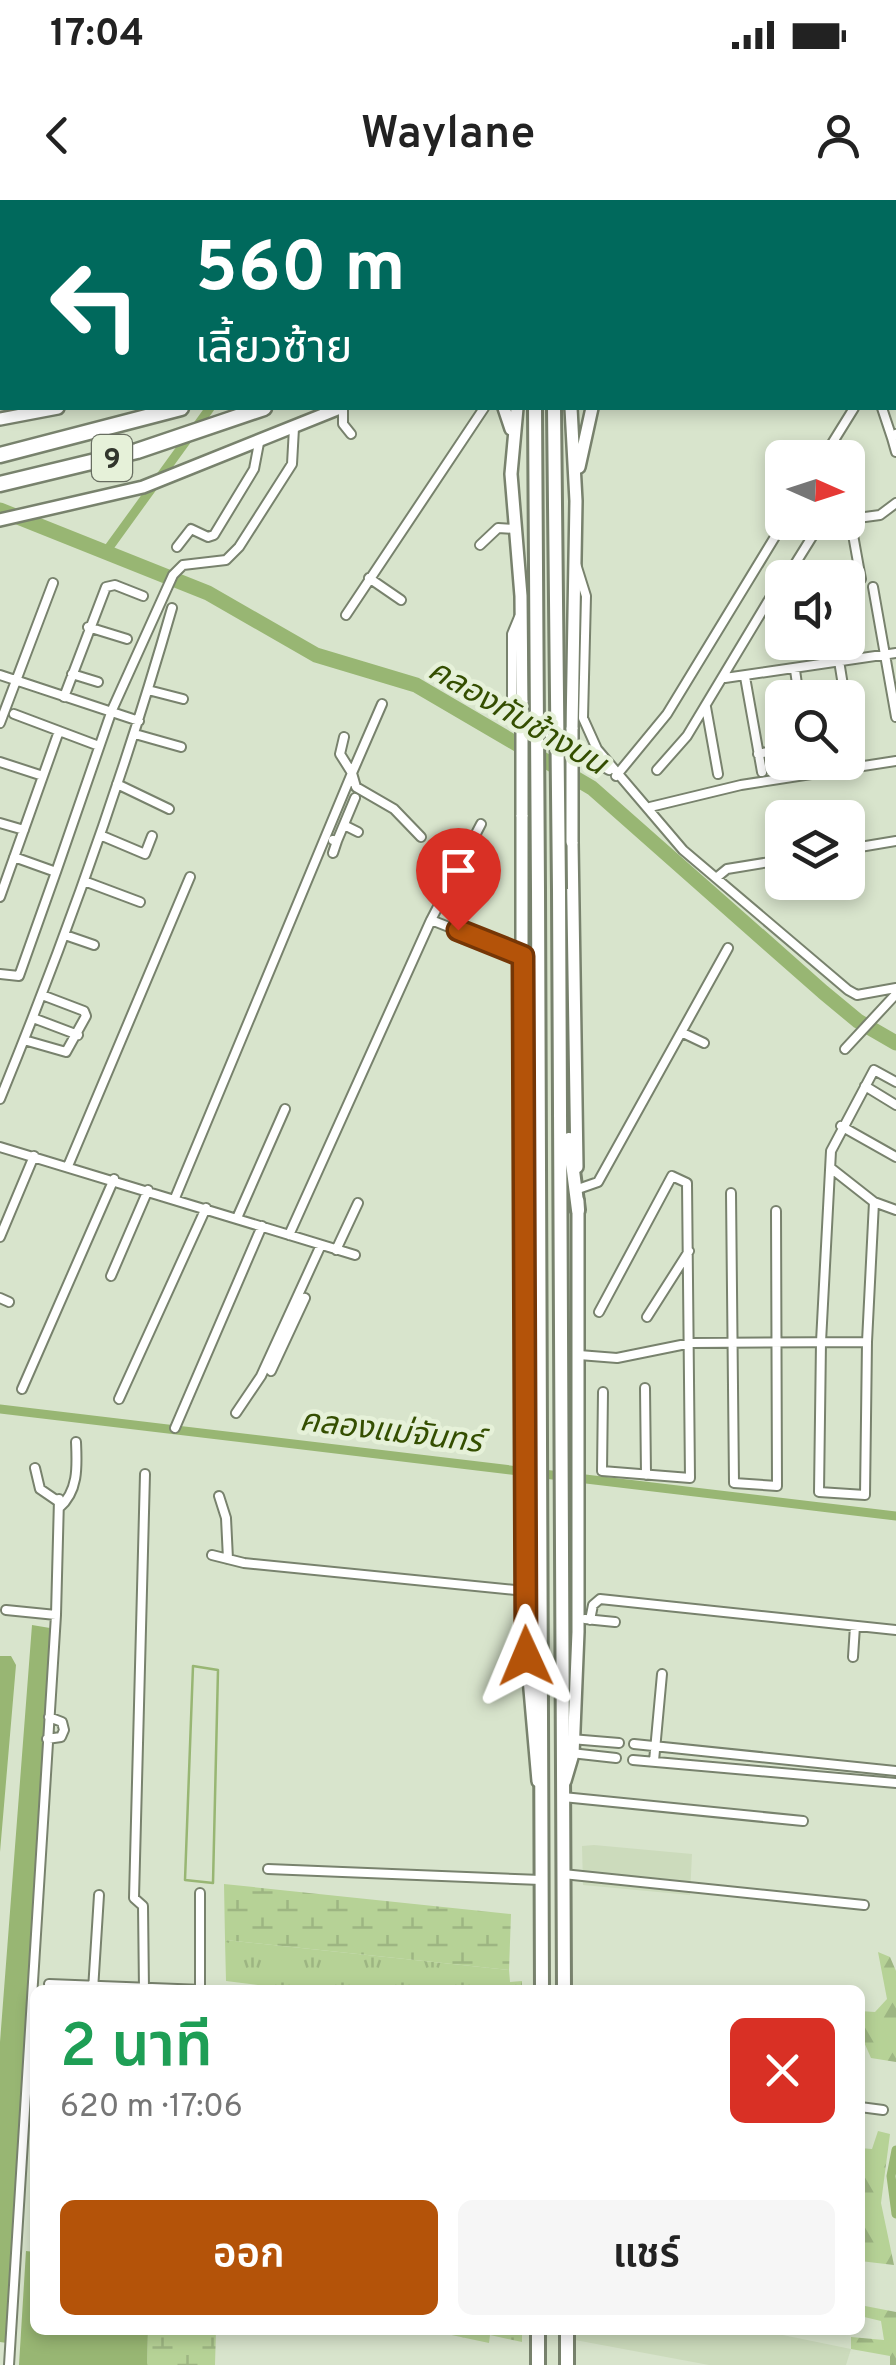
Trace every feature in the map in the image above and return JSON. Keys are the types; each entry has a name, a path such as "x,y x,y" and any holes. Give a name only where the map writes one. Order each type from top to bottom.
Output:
{"highway":[{"name":"9","path":"0,454 173,410"},
{"name":"9","path":"0,484 100,462 259,410"}],"main road":[{"path":"0,419 47,410"},
{"path":"0,520 107,496 188,472 337,410"},
{"path":"505,410 512,438"},
{"path":"517,410 512,438 522,611 525,1591 530,1724 539,1785"},
{"path":"535,410 542,1985"},
{"path":"554,410 562,1082 561,1498 568,1746"},
{"path":"564,1985 563,1792 584,1619 578,1500 572,842 572,729 579,595 573,557 576,500 571,410"},
{"path":"576,500 592,410"},
{"path":"522,1211 540,1066"},
{"path":"562,1082 578,1210"},
{"path":"538,2335 538,2365"},
{"path":"566,2335 567,2365"}],"street":[{"path":"342,410 343,424 352,434"},
{"path":"346,615 483,410"},
{"path":"835,440 853,410"},
{"path":"883,410 896,452"},
{"path":"0,974 19,976 112,710 173,574 183,566 226,560 239,546 292,464 294,428"},
{"path":"177,547 191,529 208,537 214,535 254,469 259,444"},
{"path":"865,518 880,515 896,503"},
{"path":"480,545 498,528 516,529"},
{"path":"615,774 668,714 773,540"},
{"path":"369,578 402,600"},
{"path":"0,723 53,583"},
{"path":"64,698 88,627 108,586 143,596"},
{"path":"873,587 896,717"},
{"path":"579,595 584,718 590,739 615,774 650,806 682,850 852,994 896,991"},
{"path":"657,770 706,707 765,607"},
{"path":"0,1099 65,935 118,784 172,608"},
{"path":"522,611 512,634 512,716 615,774"},
{"path":"88,627 127,640"},
{"path":"725,678 896,654"},
{"path":"839,660 842,680"},
{"path":"795,670 796,680"},
{"path":"72,674 98,682"},
{"path":"0,675 139,721"},
{"path":"744,677 762,772"},
{"path":"148,690 183,700"},
{"path":"175,1198 382,704"},
{"path":"706,707 718,774"},
{"path":"14,714 99,746"},
{"path":"0,898 59,731"},
{"path":"135,734 180,747"},
{"path":"344,737 339,751 360,793 394,809 421,837"},
{"path":"758,754 765,752"},
{"path":"650,806 741,785 896,761"},
{"path":"0,762 43,776"},
{"path":"118,784 169,809"},
{"path":"332,853 355,798"},
{"path":"0,823 24,830"},
{"path":"290,1235 431,920 481,824"},
{"path":"344,825 358,832"},
{"path":"100,835 145,854 152,836"},
{"path":"324,836 337,841"},
{"path":"865,846 896,841"},
{"path":"14,857 56,872"},
{"path":"716,878 727,869 765,863"},
{"path":"68,1166 190,877"},
{"path":"84,881 140,902"},
{"path":"431,920 523,956"},
{"path":"65,935 94,945"},
{"path":"578,1189 598,1182 728,948"},
{"path":"844,1049 896,991"},
{"path":"24,1040 61,1054 71,1049 78,1035 84,1011 42,996"},
{"path":"33,1018 78,1035"},
{"path":"683,1033 704,1043"},
{"path":"874,1202 866,1342 866,1495 819,1492 821,1342 831,1151 874,1070 896,1082"},
{"path":"865,1086 896,1104"},
{"path":"237,1218 285,1109"},
{"path":"841,1126 896,1157"},
{"path":"0,1147 355,1255"},
{"path":"0,1237 34,1156"},
{"path":"832,1170 874,1202 896,1210"},
{"path":"599,1312 672,1176 687,1183 690,1478 602,1470 603,1392"},
{"path":"22,1389 114,1179"},
{"path":"111,1276 148,1190"},
{"path":"731,1193 734,1483 777,1486 776,1211"},
{"path":"336,1250 358,1203"},
{"path":"119,1399 206,1208"},
{"path":"175,1428 262,1226"},
{"path":"271,1371 321,1245"},
{"path":"647,1317 688,1251"},
{"path":"236,1414 305,1298"},
{"path":"578,1356 617,1358 691,1343 866,1342"},
{"path":"645,1388 646,1474"},
{"path":"59,1503 67,1501 76,1476 76,1442"},
{"path":"35,1468 40,1489 59,1503"},
{"path":"144,1474 134,1898 143,1906 144,1985"},
{"path":"219,1496 226,1518 228,1559"},
{"path":"32,1985 56,1616 59,1503"},
{"path":"212,1555 525,1591"},
{"path":"616,1622 584,1619 600,1600 896,1630"},
{"path":"6,1610 56,1616"},
{"path":"853,1657 855,1626"},
{"path":"654,1761 662,1674"},
{"path":"47,1739 61,1737 64,1730 62,1722 49,1717"},
{"path":"568,1746 619,1743"},
{"path":"634,1744 896,1772"},
{"path":"568,1746 616,1758"},
{"path":"633,1760 896,1782"},
{"path":"644,1802 645,1789"},
{"path":"563,1792 802,1821"},
{"path":"268,1869 541,1880"},
{"path":"563,1874 864,1904"},
{"path":"200,1894 201,1985"},
{"path":"93,1985 100,1895"},
{"path":"49,1984 60,1985"},
{"path":"10,2365 30,2027"},
{"path":"865,2108 883,2110"}],"shaded area":[{"path":"32,1625 50,1628 7,2343 0,2342 0,2042"},
{"path":"0,1656 11,1656 16,1665 0,1852"},
{"path":"582,1846 692,1854 690,1895 583,1885"},
{"path":"26,2251 30,2251 30,2335 148,2335 147,2365 19,2365"},
{"path":"574,2335 782,2335 851,2349 846,2365 709,2365 575,2340"}],"green space":[{"path":"224,1884 511,1914 509,1970 225,1940"},
{"path":"225,1940 509,1970 510,1982 522,1981 522,1985 257,1985 226,1981"},
{"path":"878,1952 890,1957 896,1971 896,2062 871,2058 865,2044 865,2011 875,2012 887,1999"},
{"path":"878,2131 890,2134 881,2203 894,2265 865,2262 865,2148 872,2149"},
{"path":"865,2306 896,2312 896,2365 890,2365 890,2356 851,2349 851,2337 884,2340 881,2321 865,2317"},
{"path":"148,2335 216,2335 215,2365 147,2365"},
{"path":"451,2335 490,2335 489,2343"},
{"path":"490,2335 522,2335 522,2342"}],"waterway":[{"path":"105,553 209,410"},
{"name":"คลองทับช้างบน","path":"0,510 208,593 316,655 416,685 592,788 823,992 858,1021 896,1043"},
{"name":"คลองแม่จันทร์","path":"0,1409 896,1516"},
{"path":"193,1666 218,1670 213,1883 185,1880 193,1666"},
{"path":"896,2150 891,2176 896,2214"}],"route":[{"path":"458,930 523,956 526,1656"}]}
